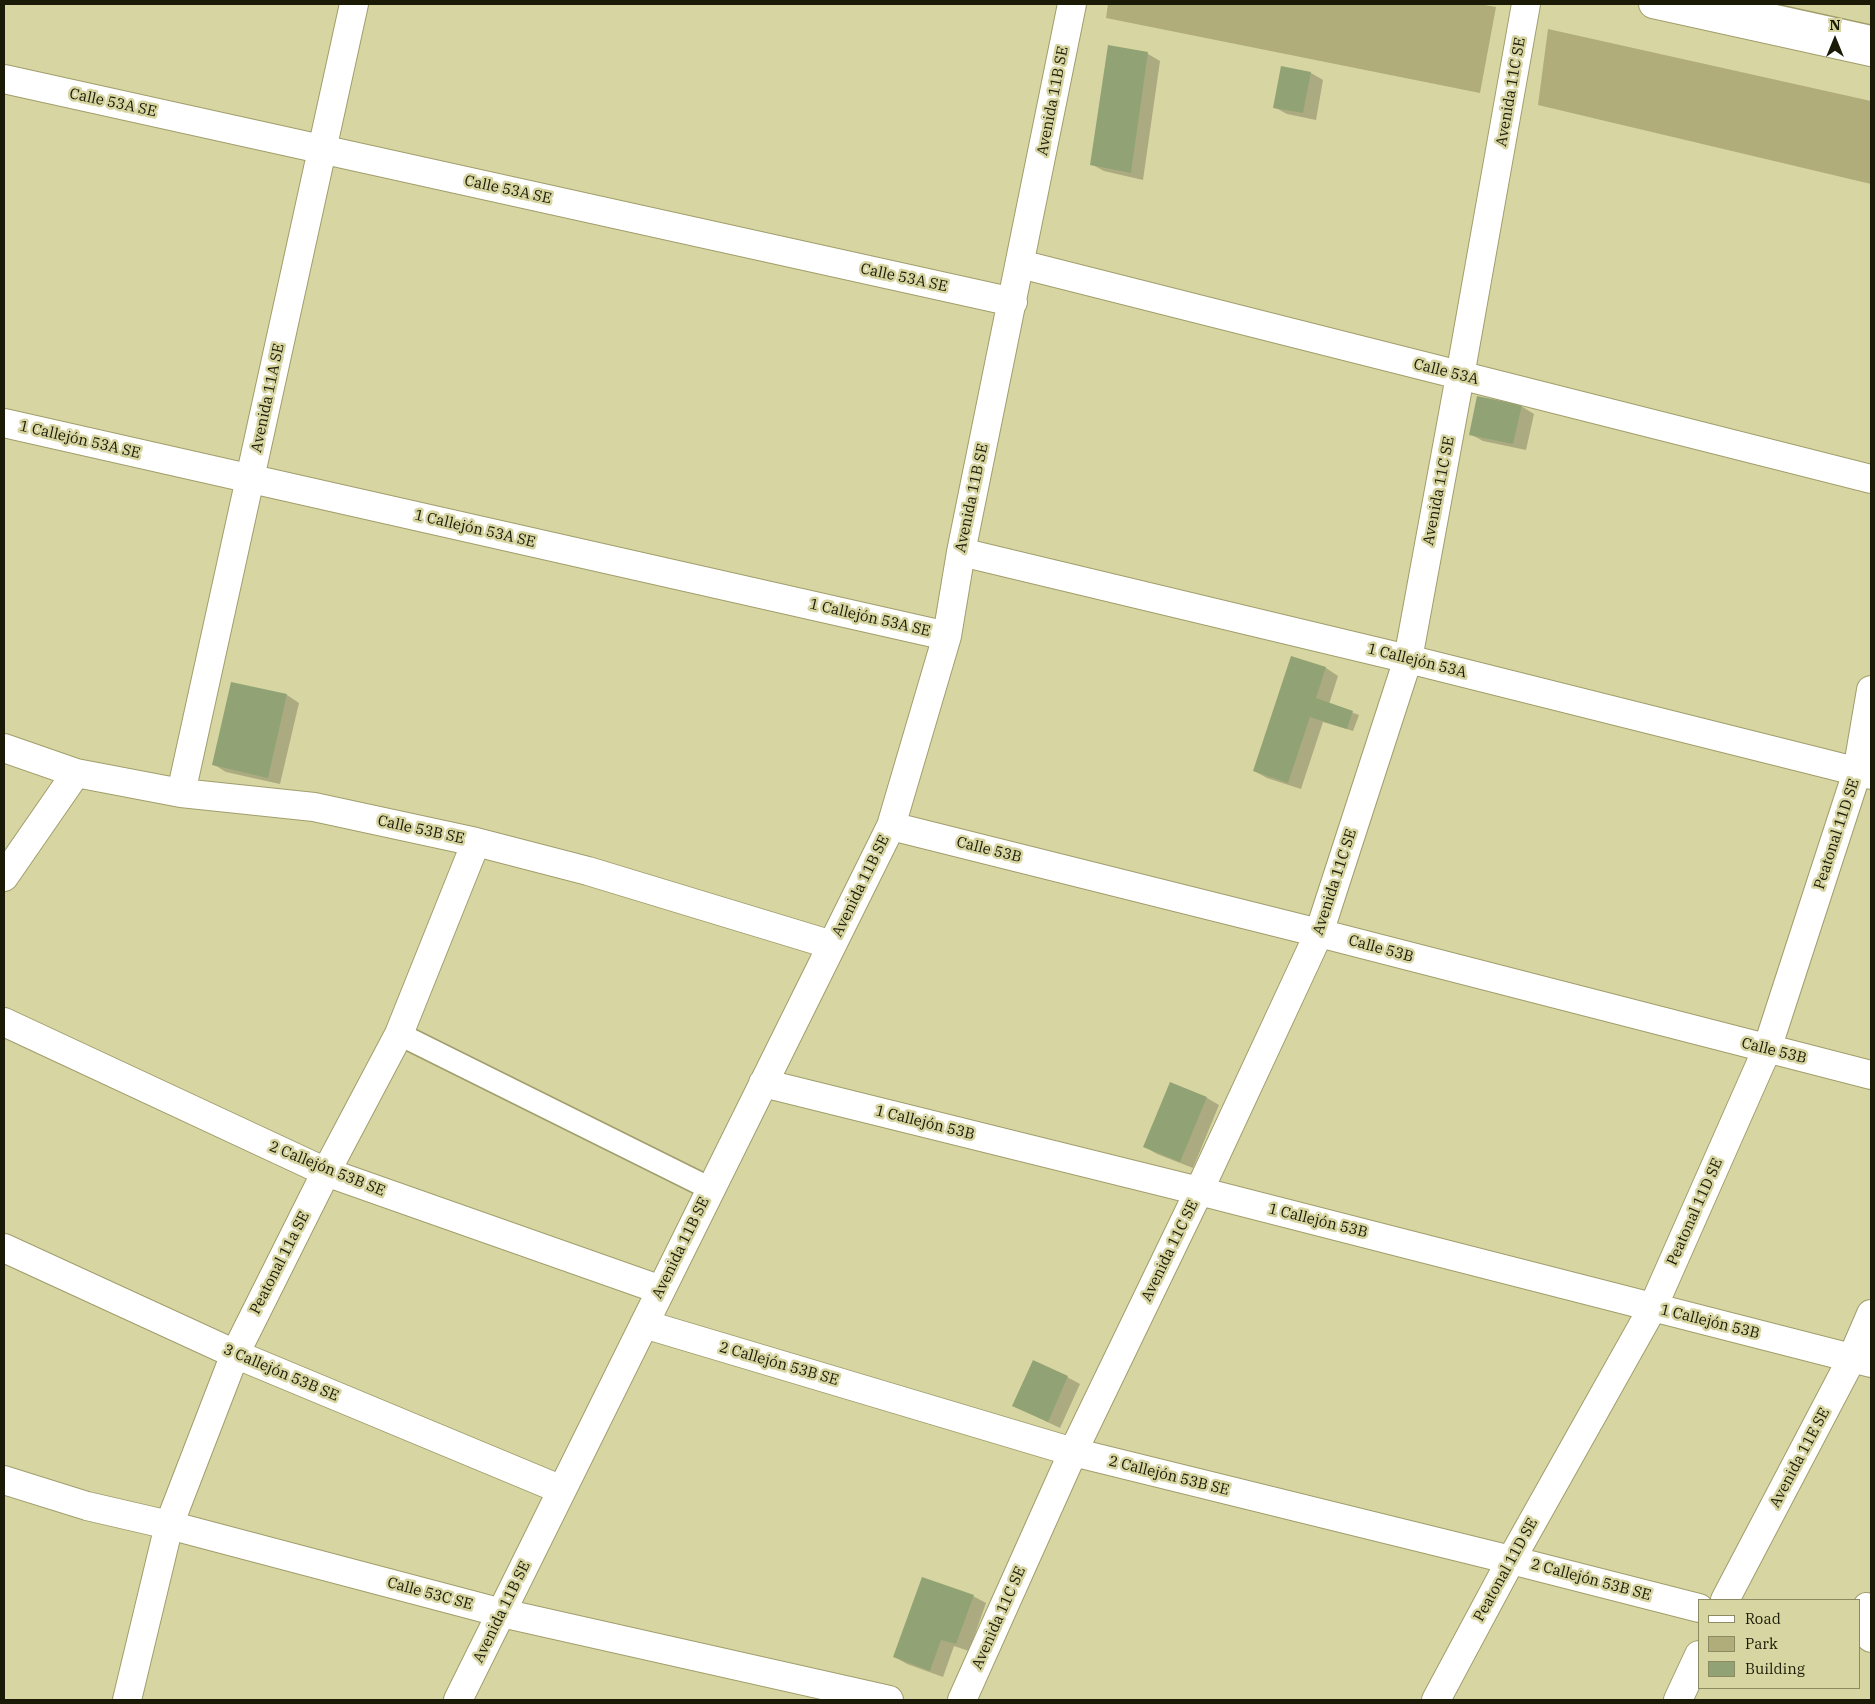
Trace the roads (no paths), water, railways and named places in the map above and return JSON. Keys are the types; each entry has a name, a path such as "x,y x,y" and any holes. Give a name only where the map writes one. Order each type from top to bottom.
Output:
{"street":[{"name":"Avenida 11A SE","path":"181,792 354,4"},
{"name":"Avenida 11B SE","path":"458,1700 891,826 947,636 961,552 1072,4"},
{"name":"Avenida 11C SE","path":"962,1700 1073,1452 1199,1191 1319,933 1408,659 1526,4"},
{"path":"1653,4 1871,52"},
{"name":"Calle 53A SE","path":"4,79 1012,302"},
{"name":"Calle 53A","path":"1020,264 1871,479"},
{"name":"1 Callejón 53A SE","path":"4,423 947,636"},
{"name":"1 Callejón 53A","path":"961,552 1408,659 1864,774"},
{"name":"Peatonal 11D SE","path":"1436,1700 1511,1560 1653,1307 1767,1049 1864,774 1871,690"},
{"name":"Calle 53B SE","path":"4,748 76,773 181,792 314,807 476,842 588,871 832,945"},
{"path":"4,877 76,773"},
{"name":"Calle 53B","path":"891,826 1319,933 1871,1075"},
{"name":"Peatonal 11a SE","path":"127,1700 169,1525 235,1354 326,1172 399,1034 476,842"},
{"name":"2 Callejón 53B SE","path":"4,1022 326,1172 660,1290"},
{"name":"1 Callejón 53B","path":"763,1083 1199,1191 1861,1360"},
{"name":"3 Callejón 53B SE","path":"4,1248 235,1354 562,1490"},
{"name":"Avenida 11E SE","path":"1726,1599 1861,1360 1871,1314"},
{"name":"2 Callejón 53B SE","path":"644,1324 1073,1452 1698,1608"},
{"name":"Calle 53C SE","path":"4,1480 87,1506 169,1525 502,1613 889,1700"},
{"path":"1866,1607 1871,1638"},
{"path":"1678,1700 1698,1657"}],"lane":[{"path":"1721,4 1871,37"},
{"path":"399,1034 711,1189"}]}
